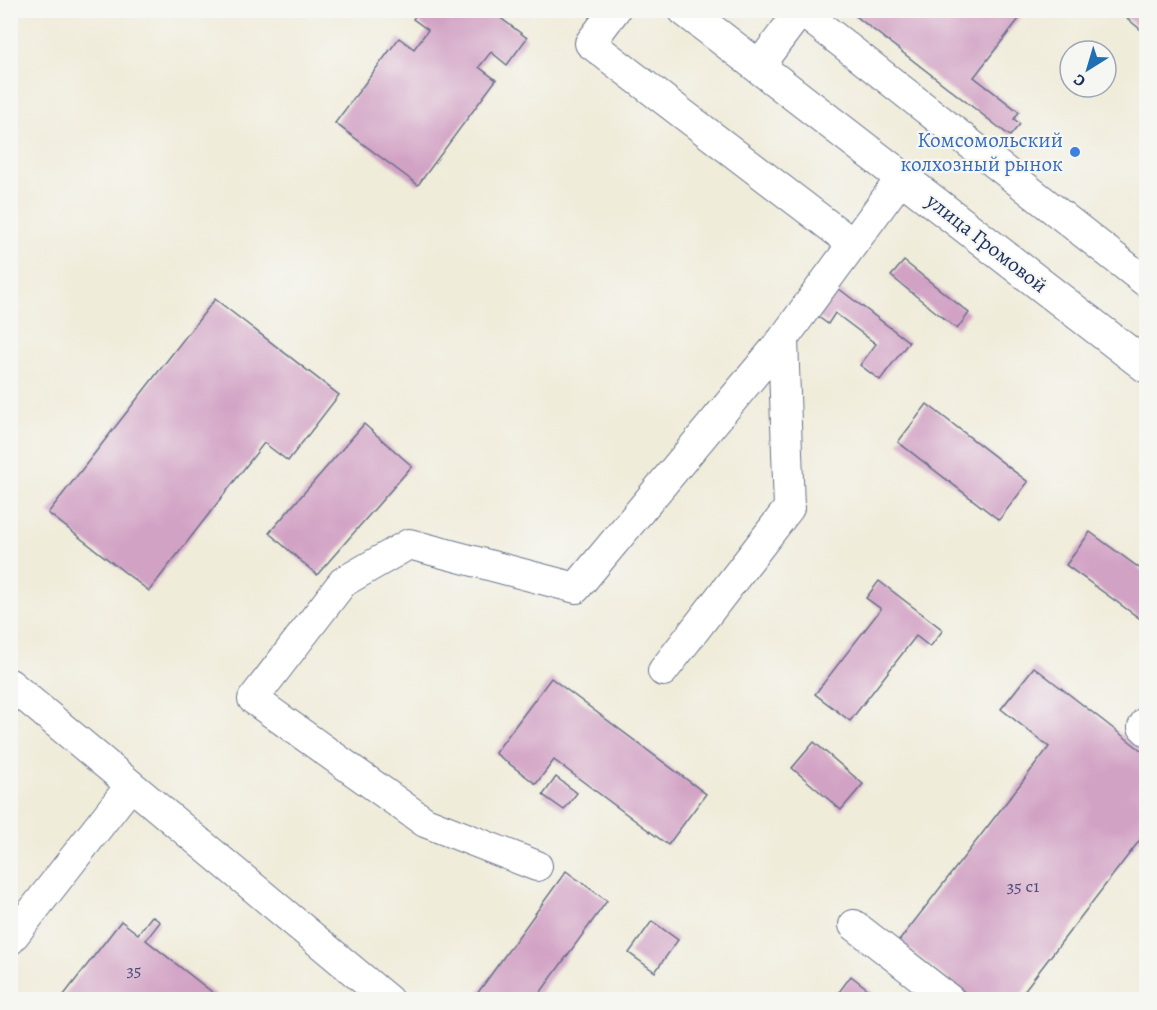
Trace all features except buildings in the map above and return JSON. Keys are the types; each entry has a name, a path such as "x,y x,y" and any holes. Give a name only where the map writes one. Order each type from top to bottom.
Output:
{"main road":[{"name":"улица Громовой","path":"690,12 1146,366"}],"street":[{"path":"615,10 590,43 853,244"},
{"path":"758,67 801,11 1146,282"},
{"path":"537,866 425,822 253,699 344,582 409,544 576,588 783,339 902,177"},
{"path":"663,671 789,508 783,339"},
{"path":"10,684 388,999"},
{"path":"1146,722 1143,728 1146,730"},
{"path":"10,940 131,785"},
{"path":"854,925 950,999"}],"place":[{"name":"Комсомольский колхозный рынок","path":"1075,152"}]}
